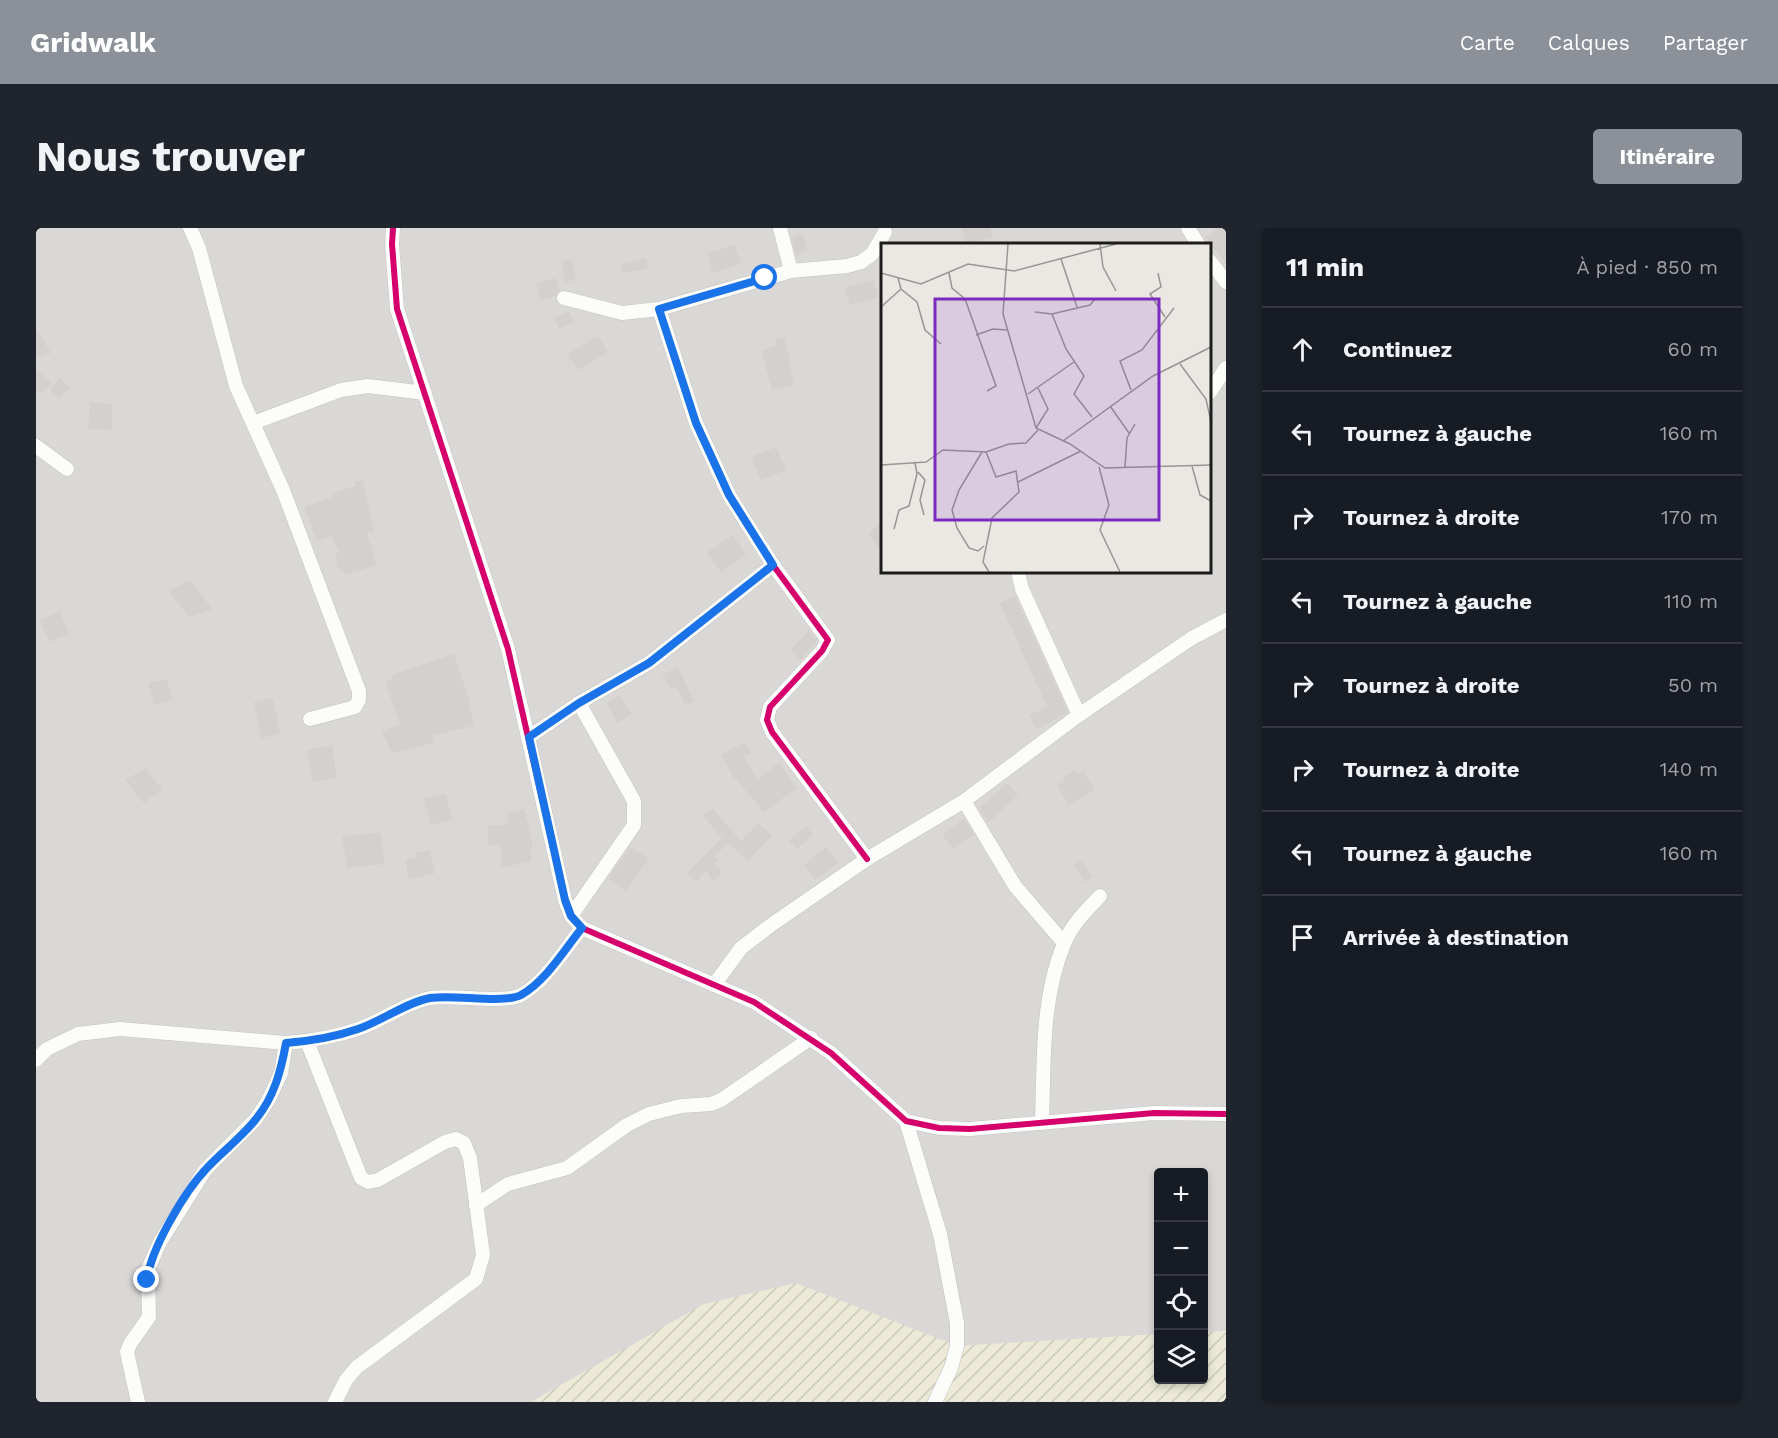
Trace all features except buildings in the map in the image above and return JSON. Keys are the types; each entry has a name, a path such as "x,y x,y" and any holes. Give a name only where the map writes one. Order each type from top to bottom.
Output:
{"street":[{"path":"190,228 199,248 230,368 283,490 358,691 359,700 355,707 310,719"},
{"path":"393,228 397,309 508,649 565,900 571,916 582,928 754,1002 831,1053 906,1121 939,1128 970,1130 1154,1113 1226,1114"},
{"path":"780,228 791,271"},
{"path":"1188,228 1197,243"},
{"path":"564,298 622,313 659,309 791,271 847,266 861,262 872,254 885,232"},
{"path":"1211,263 1226,282"},
{"path":"659,309 696,423 729,495 773,565 828,640 822,651 770,707 767,720 772,732 867,859"},
{"path":"1211,389 1226,368"},
{"path":"253,423 341,390 368,387 425,393"},
{"path":"36,446 68,470"},
{"path":"529,737 579,703 649,663 773,565"},
{"path":"1018,573 1022,589 1079,715"},
{"path":"714,985 741,948 867,859 964,801 1079,715 1192,638 1226,620"},
{"path":"571,916 634,825 635,816 634,801 579,703"},
{"path":"964,801 1015,886 1064,943"},
{"path":"1042,1123 1050,1001 1064,943 1075,924 1100,896"},
{"path":"36,1060 47,1049 78,1034 120,1029 286,1043 307,1041 358,1029 428,998 458,995 496,999 519,996 539,981 582,928"},
{"path":"476,1205 508,1184 567,1168 627,1125 649,1114 681,1106 711,1104 721,1100 811,1038"},
{"path":"307,1041 361,1178 368,1182 378,1180 445,1142 456,1139 464,1143 470,1158 483,1255 476,1279 357,1367 346,1380 335,1402"},
{"path":"138,1402 128,1352 130,1344 149,1317 148,1269 165,1233 205,1170 256,1119 269,1099 281,1073 286,1043"},
{"path":"906,1121 940,1234 957,1323 957,1346 951,1368 935,1402"}],"shaded area":[{"path":"36,228 1226,228 1226,1402 36,1402"},
{"path":"796,1283 957,1346 1154,1334 1154,1384 1208,1384 1208,1332 1226,1331 1226,1402 531,1402 704,1304"}],"cycle path":[{"path":"393,228 397,309 508,649 565,900 571,916 582,928 754,1002 831,1053 906,1121 939,1128 970,1129 1154,1113 1226,1114"},
{"path":"659,309 696,423 729,495 773,565 828,640 822,651 770,707 767,720 772,732 867,859"}],"route":[{"path":"147,1280 148,1269 160,1242 182,1203 205,1170 256,1119 269,1099 281,1073 286,1043 307,1041 358,1029 428,998 458,995 496,999 519,996 539,981 582,928 571,916 565,900 529,737 579,703 649,663 773,565 729,495 696,423 659,309 765,278"}]}
